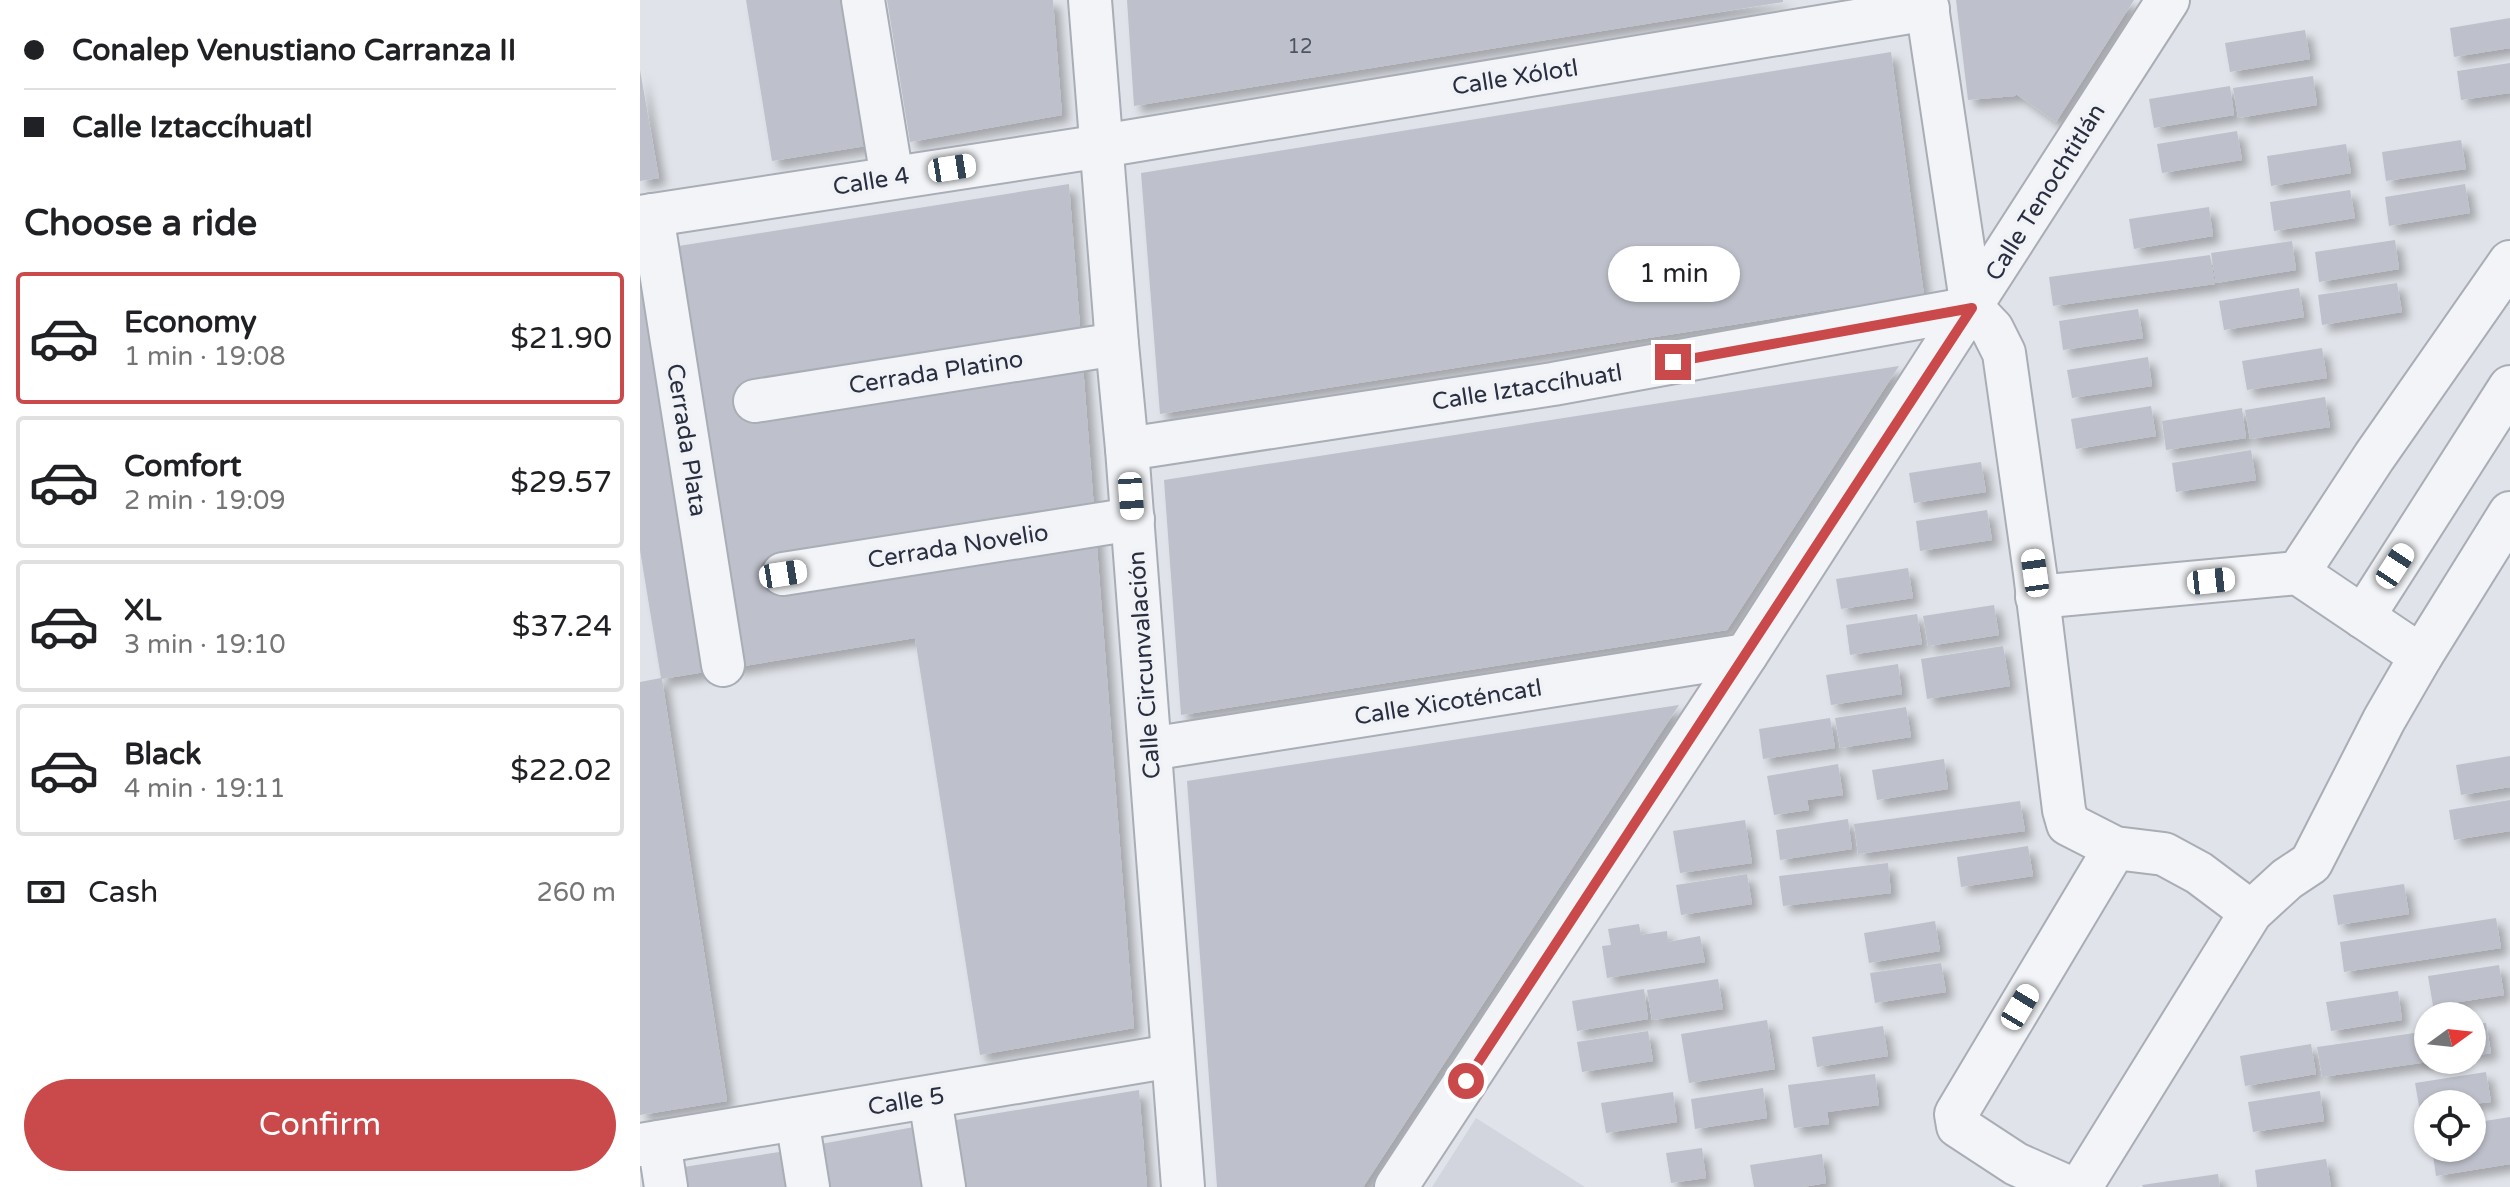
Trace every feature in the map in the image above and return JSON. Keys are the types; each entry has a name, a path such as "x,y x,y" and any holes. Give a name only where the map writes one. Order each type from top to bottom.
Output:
{"street":[{"path":"863,0 892,178"},
{"name":"Calle Circunvalación","path":"1090,0 1183,1187"},
{"name":"Calle Tenochtitlán","path":"1396,1187 1972,308 2168,0"},
{"path":"1927,4 1972,308 1992,329 2004,353 2065,817 2074,829 2115,848 2164,854 2199,873 2251,912"},
{"name":"Calle Xólotl","path":"1102,146 1927,4"},
{"name":"Calle 4","path":"646,216 718,190 892,178 1102,146"},
{"name":"Cerrada Plata","path":"646,216 723,665"},
{"path":"2298,573 2374,457 2510,262"},
{"name":"Calle Iztaccíhuatl","path":"1127,449 1553,384 1972,308"},
{"name":"Cerrada Platino","path":"755,401 1117,344"},
{"path":"2363,617 2510,387"},
{"path":"2115,848 1956,1114 1958,1126 2016,1164 2068,1187 2083,1183 2251,912 2287,879 2311,863 2348,788 2421,656 2510,513"},
{"name":"Cerrada Novelio","path":"783,574 1133,519"},
{"path":"2037,597 2298,573 2421,656"},
{"name":"Calle Xicoténcatl","path":"1150,749 1746,655"},
{"name":"Calle 5","path":"650,1144 1172,1056"},
{"path":"930,1098 944,1187"},
{"path":"797,1119 808,1187"},
{"path":"650,1144 666,1187"}],"shaded area":[{"path":"1476,1118 1585,1187 1432,1187"}],"building":[{"path":"746,0 842,0 866,146 772,161"},
{"path":"887,0 1053,0 1062,115 910,142"},
{"path":"1127,0 1783,0 1783,2 1134,106"},
{"path":"1956,0 2134,0 2056,122 2016,94 1968,100"},
{"path":"2510,18 2510,48 2454,57 2450,28"},
{"path":"2305,30 2310,59 2230,72 2225,43"},
{"path":"1891,52 1924,295 1160,414 1141,173"},
{"path":"2510,63 2510,93 2461,100 2457,71"},
{"path":"640,70 659,178 640,181"},
{"path":"2313,76 2317,105 2238,118 2233,88"},
{"path":"2230,86 2234,115 2154,128 2149,99"},
{"path":"2237,131 2242,160 2162,173 2157,144"},
{"path":"2461,140 2466,169 2386,181 2382,152"},
{"path":"2346,144 2351,173 2271,186 2267,156"},
{"path":"1069,184 1134,1028 980,1055 915,638 732,668 666,248"},
{"path":"2465,184 2470,213 2389,226 2385,197"},
{"path":"2350,190 2355,218 2274,231 2270,202"},
{"path":"2209,207 2213,236 2134,249 2129,219"},
{"path":"2395,240 2399,269 2319,282 2315,252"},
{"path":"2292,241 2296,270 2216,283 2211,253"},
{"path":"640,251 717,670 662,679 727,1101 640,1115 640,682 661,678 640,550"},
{"path":"2210,255 2215,284 2053,306 2049,277"},
{"path":"2397,283 2402,312 2322,325 2318,295"},
{"path":"2299,288 2304,317 2224,330 2219,301"},
{"path":"2138,309 2143,338 2063,350 2059,321"},
{"path":"2322,348 2327,378 2247,390 2242,361"},
{"path":"2148,357 2152,386 2072,398 2067,370"},
{"path":"1899,366 1727,630 1181,715 1164,480"},
{"path":"2325,397 2330,427 2250,439 2245,410"},
{"path":"2151,406 2156,436 2076,449 2071,419"},
{"path":"2242,408 2246,438 2166,450 2162,421"},
{"path":"2251,450 2256,480 2176,492 2172,463"},
{"path":"1981,462 1986,492 1914,503 1909,473"},
{"path":"1987,510 1992,540 1920,551 1916,521"},
{"path":"1908,568 1913,598 1841,609 1836,579"},
{"path":"1994,605 1999,635 1928,646 1923,616"},
{"path":"1917,614 1922,644 1850,655 1846,625"},
{"path":"2003,646 2010,686 1927,699 1921,659"},
{"path":"1898,664 1902,694 1831,705 1826,675"},
{"path":"1679,705 1363,1187 1217,1187 1187,781"},
{"path":"1906,707 1911,737 1840,748 1835,718"},
{"path":"1830,718 1835,748 1763,759 1759,729"},
{"path":"2510,756 2510,787 2461,795 2456,765"},
{"path":"1944,759 1948,789 1877,800 1872,770"},
{"path":"1838,764 1843,795 1807,800 1809,810 1774,815 1767,776"},
{"path":"2510,800 2510,831 2454,840 2449,810"},
{"path":"2020,801 2025,831 1858,854 1854,824"},
{"path":"1848,819 1852,849 1780,860 1776,830"},
{"path":"1745,820 1752,863 1680,873 1673,831"},
{"path":"2028,846 2033,876 1961,887 1957,857"},
{"path":"1888,863 1891,893 1783,906 1779,876"},
{"path":"1747,874 1752,904 1681,915 1676,885"},
{"path":"2404,884 2409,914 2338,925 2333,895"},
{"path":"2496,918 2501,948 2344,972 2340,942"},
{"path":"1935,921 1940,951 1869,963 1864,933"},
{"path":"1639,924 1641,935 1667,931 1668,942 1700,936 1705,962 1607,978 1602,946 1611,945 1608,929"},
{"path":"1941,963 1946,992 1875,1003 1870,973"},
{"path":"2499,965 2504,995 2459,1002 2432,1002 2428,976"},
{"path":"1718,979 1723,1009 1652,1020 1647,990"},
{"path":"1644,989 1648,1019 1577,1031 1572,1001"},
{"path":"2398,991 2402,1020 2331,1031 2326,1002"},
{"path":"1767,1020 1775,1069 1689,1083 1681,1034"},
{"path":"2486,1023 2491,1053 2486,1054"},
{"path":"1883,1026 1888,1056 1817,1067 1812,1037"},
{"path":"1648,1031 1653,1061 1582,1072 1577,1042"},
{"path":"2414,1033 2414,1064 2322,1077 2317,1047"},
{"path":"2311,1044 2316,1074 2245,1086 2240,1056"},
{"path":"2486,1072 2491,1102 2486,1103 2486,1090 2416,1090 2415,1083"},
{"path":"1875,1074 1879,1105 1827,1112 1829,1124 1794,1128 1788,1085"},
{"path":"1763,1088 1767,1118 1695,1129 1691,1099"},
{"path":"1139,1090 1147,1187 955,1187 944,1122"},
{"path":"2320,1091 2324,1121 2253,1132 2248,1102"},
{"path":"1673,1092 1677,1122 1606,1133 1601,1103"},
{"path":"2510,1117 2510,1164 2436,1176 2434,1162 2486,1162 2486,1121"},
{"path":"925,1125 935,1187 816,1187 810,1146"},
{"path":"1702,1148 1706,1178 1671,1183 1666,1153"},
{"path":"792,1150 798,1187 674,1187 671,1169"},
{"path":"1822,1154 1826,1183 1803,1187 1754,1187 1750,1165"},
{"path":"2326,1159 2331,1187 2257,1187 2255,1170"},
{"path":"2218,1174 2220,1187 2142,1185"}],"route":[{"path":"1466,1081 1972,308 1673,362"}]}
